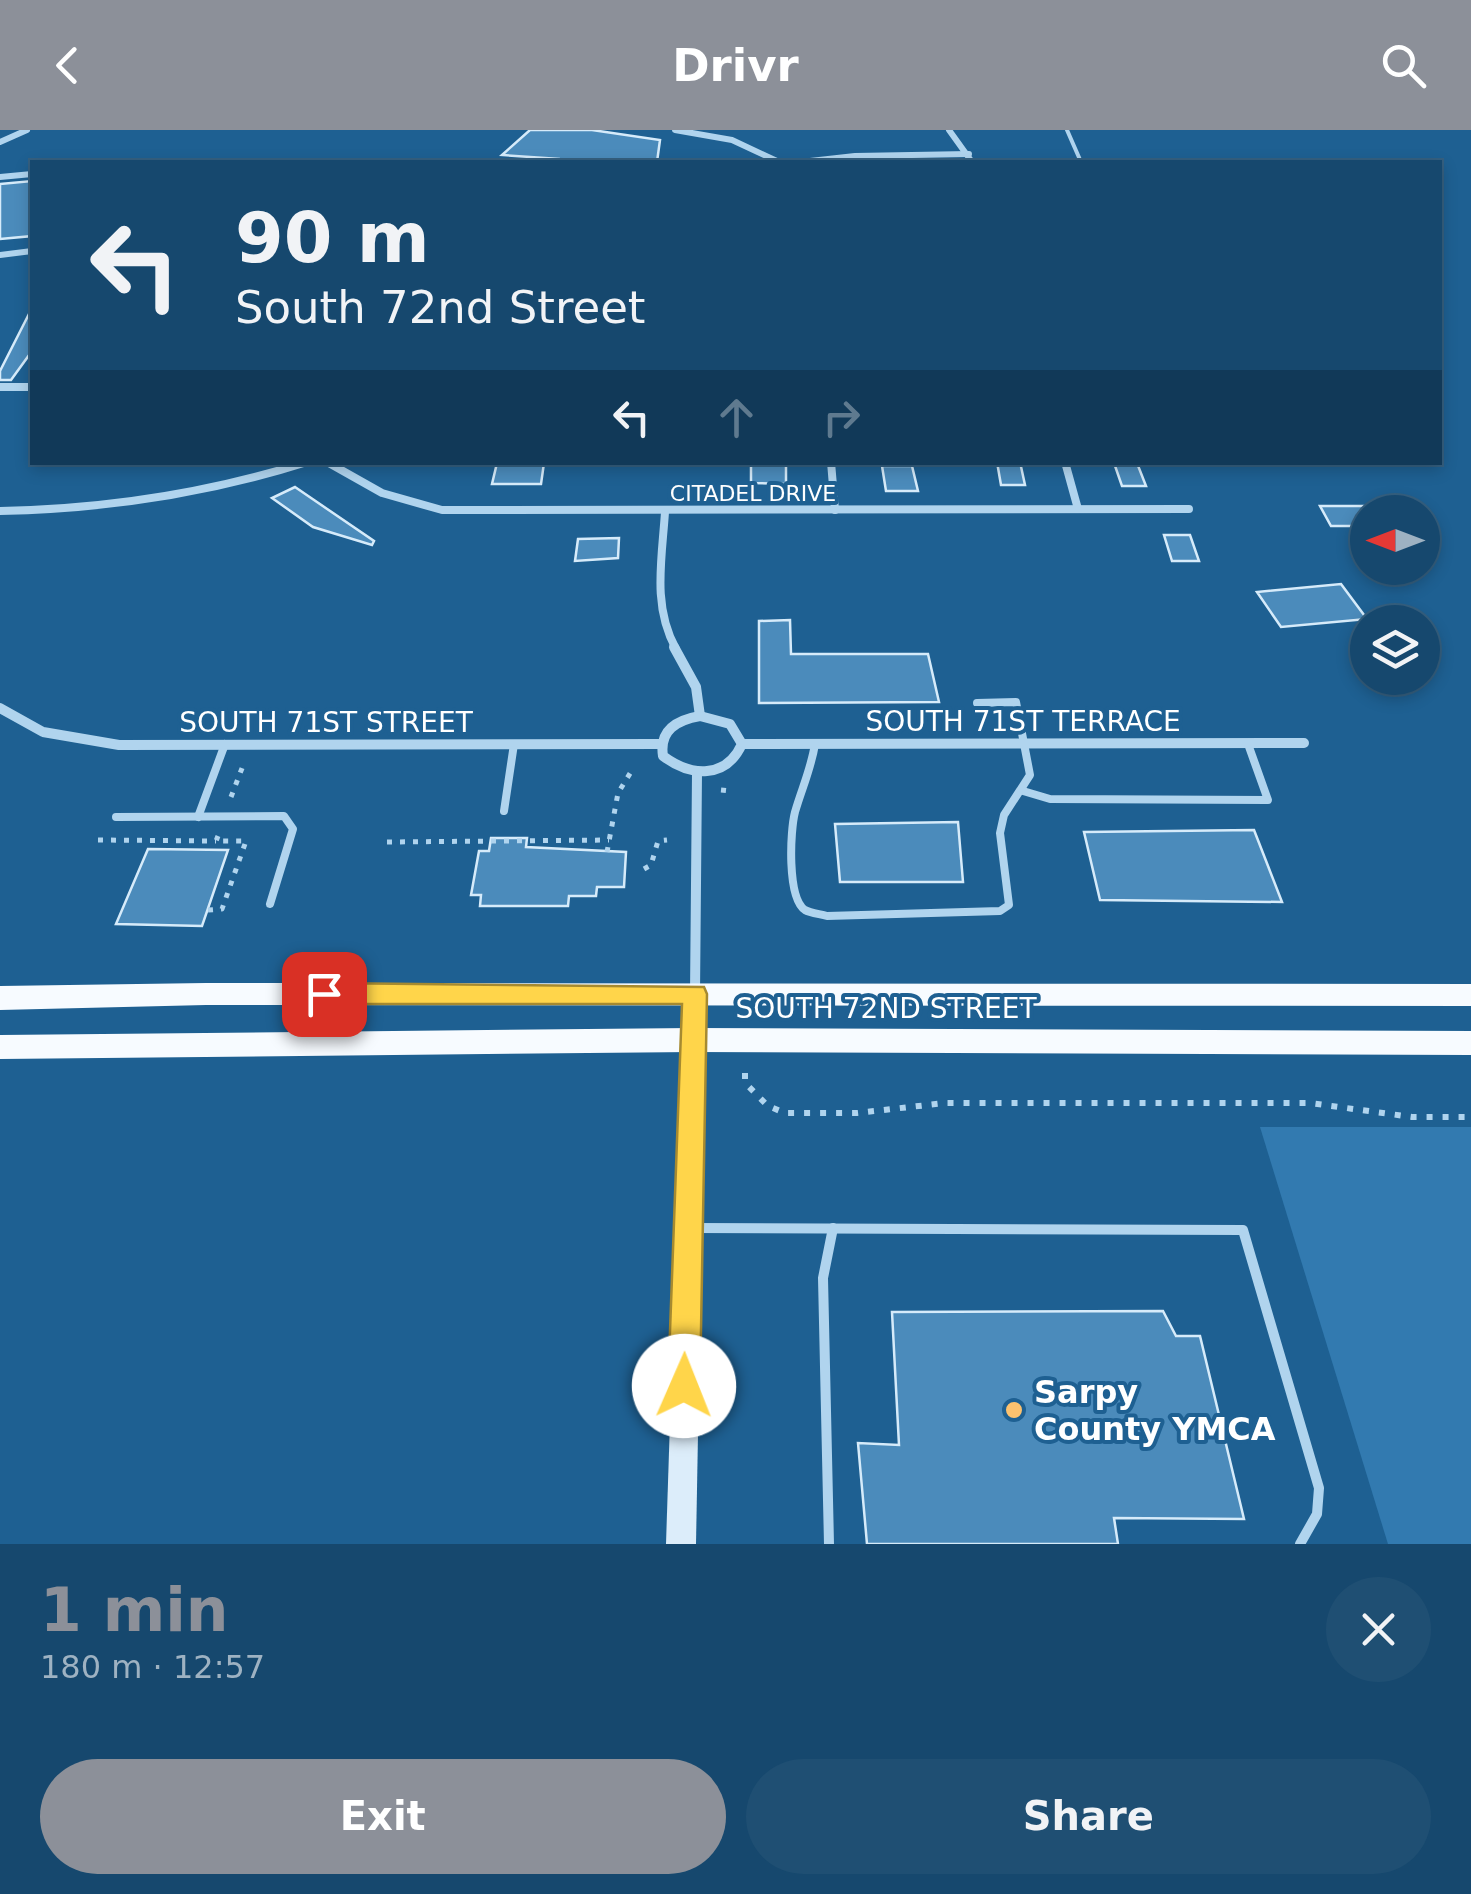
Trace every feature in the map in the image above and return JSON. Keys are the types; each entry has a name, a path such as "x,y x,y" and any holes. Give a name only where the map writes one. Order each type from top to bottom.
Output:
{"main road":[{"path":"681,1544 695,994"},
{"name":"SOUTH 72ND STREET","path":"0,998 1471,995"},
{"name":"SOUTH 72ND STREET","path":"0,1047 693,1040 1471,1043"}],"street":[{"path":"0,142 27,130"},
{"path":"675,130 732,140 775,160"},
{"path":"949,130 971,160"},
{"path":"820,160 969,154"},
{"path":"0,177 30,174"},
{"path":"0,255 30,251"},
{"path":"0,388 30,388"},
{"path":"0,511 138,505 222,489 298,465"},
{"name":"CITADEL DRIVE","path":"332,465 356,484 409,504 442,510 1189,509"},
{"path":"831,465 834,510"},
{"path":"1066,465 1078,509"},
{"path":"666,512 661,607 665,626 700,690 700,716"},
{"name":"SOUTH 71ST STREET","path":"0,708 44,732 80,741 660,744"},
{"path":"700,716 730,724 742,744 732,763 715,771 697,773 674,766 663,756 660,744 665,731 675,723 700,716"},
{"name":"SOUTH 71ST TERRACE","path":"742,744 1304,743"},
{"path":"695,994 697,773"}],"lane":[{"path":"1067,130 1080,160"},
{"path":"815,744 810,776 794,814 792,888 806,911 827,916 986,913 1009,905 1000,834 1004,815 1024,791 1030,775 1016,702 978,702"},
{"path":"198,816 225,744"},
{"path":"504,811 514,744"},
{"path":"1024,791 1050,799 1268,800 1248,744"},
{"path":"116,818 284,816 293,829 270,904"},
{"path":"687,1228 1243,1230 1319,1488 1318,1514 1300,1544"},
{"path":"829,1544 823,1278 832,1228"}],"path":[{"path":"230,797 244,760"},
{"path":"607,852 618,793 634,767"},
{"path":"721,790 731,791"},
{"path":"98,840 246,840 222,909 208,910"},
{"path":"386,842 609,840"},
{"path":"644,870 653,860 658,840 667,840"},
{"path":"745,1073 746,1083 768,1106 785,1113 857,1112 944,1104 1310,1103 1412,1117 1471,1117"}],"shaded area":[{"path":"1260,1127 1471,1127 1471,1544 1388,1544"}],"building":[{"path":"530,130 592,130 660,140 657,160 558,160 502,155"},
{"path":"30,181 30,236 0,239 0,184"},
{"path":"30,312 30,354 11,380 0,380 0,371"},
{"path":"497,465 544,465 541,484 492,484"},
{"path":"751,465 786,465 786,484 751,483"},
{"path":"998,465 1021,465 1025,485 1001,485"},
{"path":"1115,465 1138,465 1146,486 1122,486"},
{"path":"882,466 912,466 918,491 886,491"},
{"path":"295,487 374,541 372,545 313,527 272,498"},
{"path":"1320,506 1350,506 1350,526 1331,526"},
{"path":"1164,535 1190,535 1199,561 1172,561"},
{"path":"619,538 618,558 575,561 578,539"},
{"path":"1341,584 1357,605 1350,605 1350,621 1281,627 1257,592"},
{"path":"790,620 791,654 928,654 939,702 759,703 759,621"},
{"path":"958,822 963,882 840,882 835,824"},
{"path":"1254,830 1282,902 1100,900 1084,832"},
{"path":"491,838 527,838 526,847 626,852 624,887 597,887 596,896 569,896 568,906 480,906 481,895 471,895 479,851 489,851"},
{"path":"148,849 228,850 202,926 116,924"},
{"path":"1163,1311 1176,1336 1200,1336 1244,1519 1114,1518 1118,1544 867,1544 858,1443 899,1445 892,1312"}],"place":[{"name":"Sarpy County YMCA","path":"1014,1410"}],"route":[{"path":"324,994 695,994 684,1386"}]}
